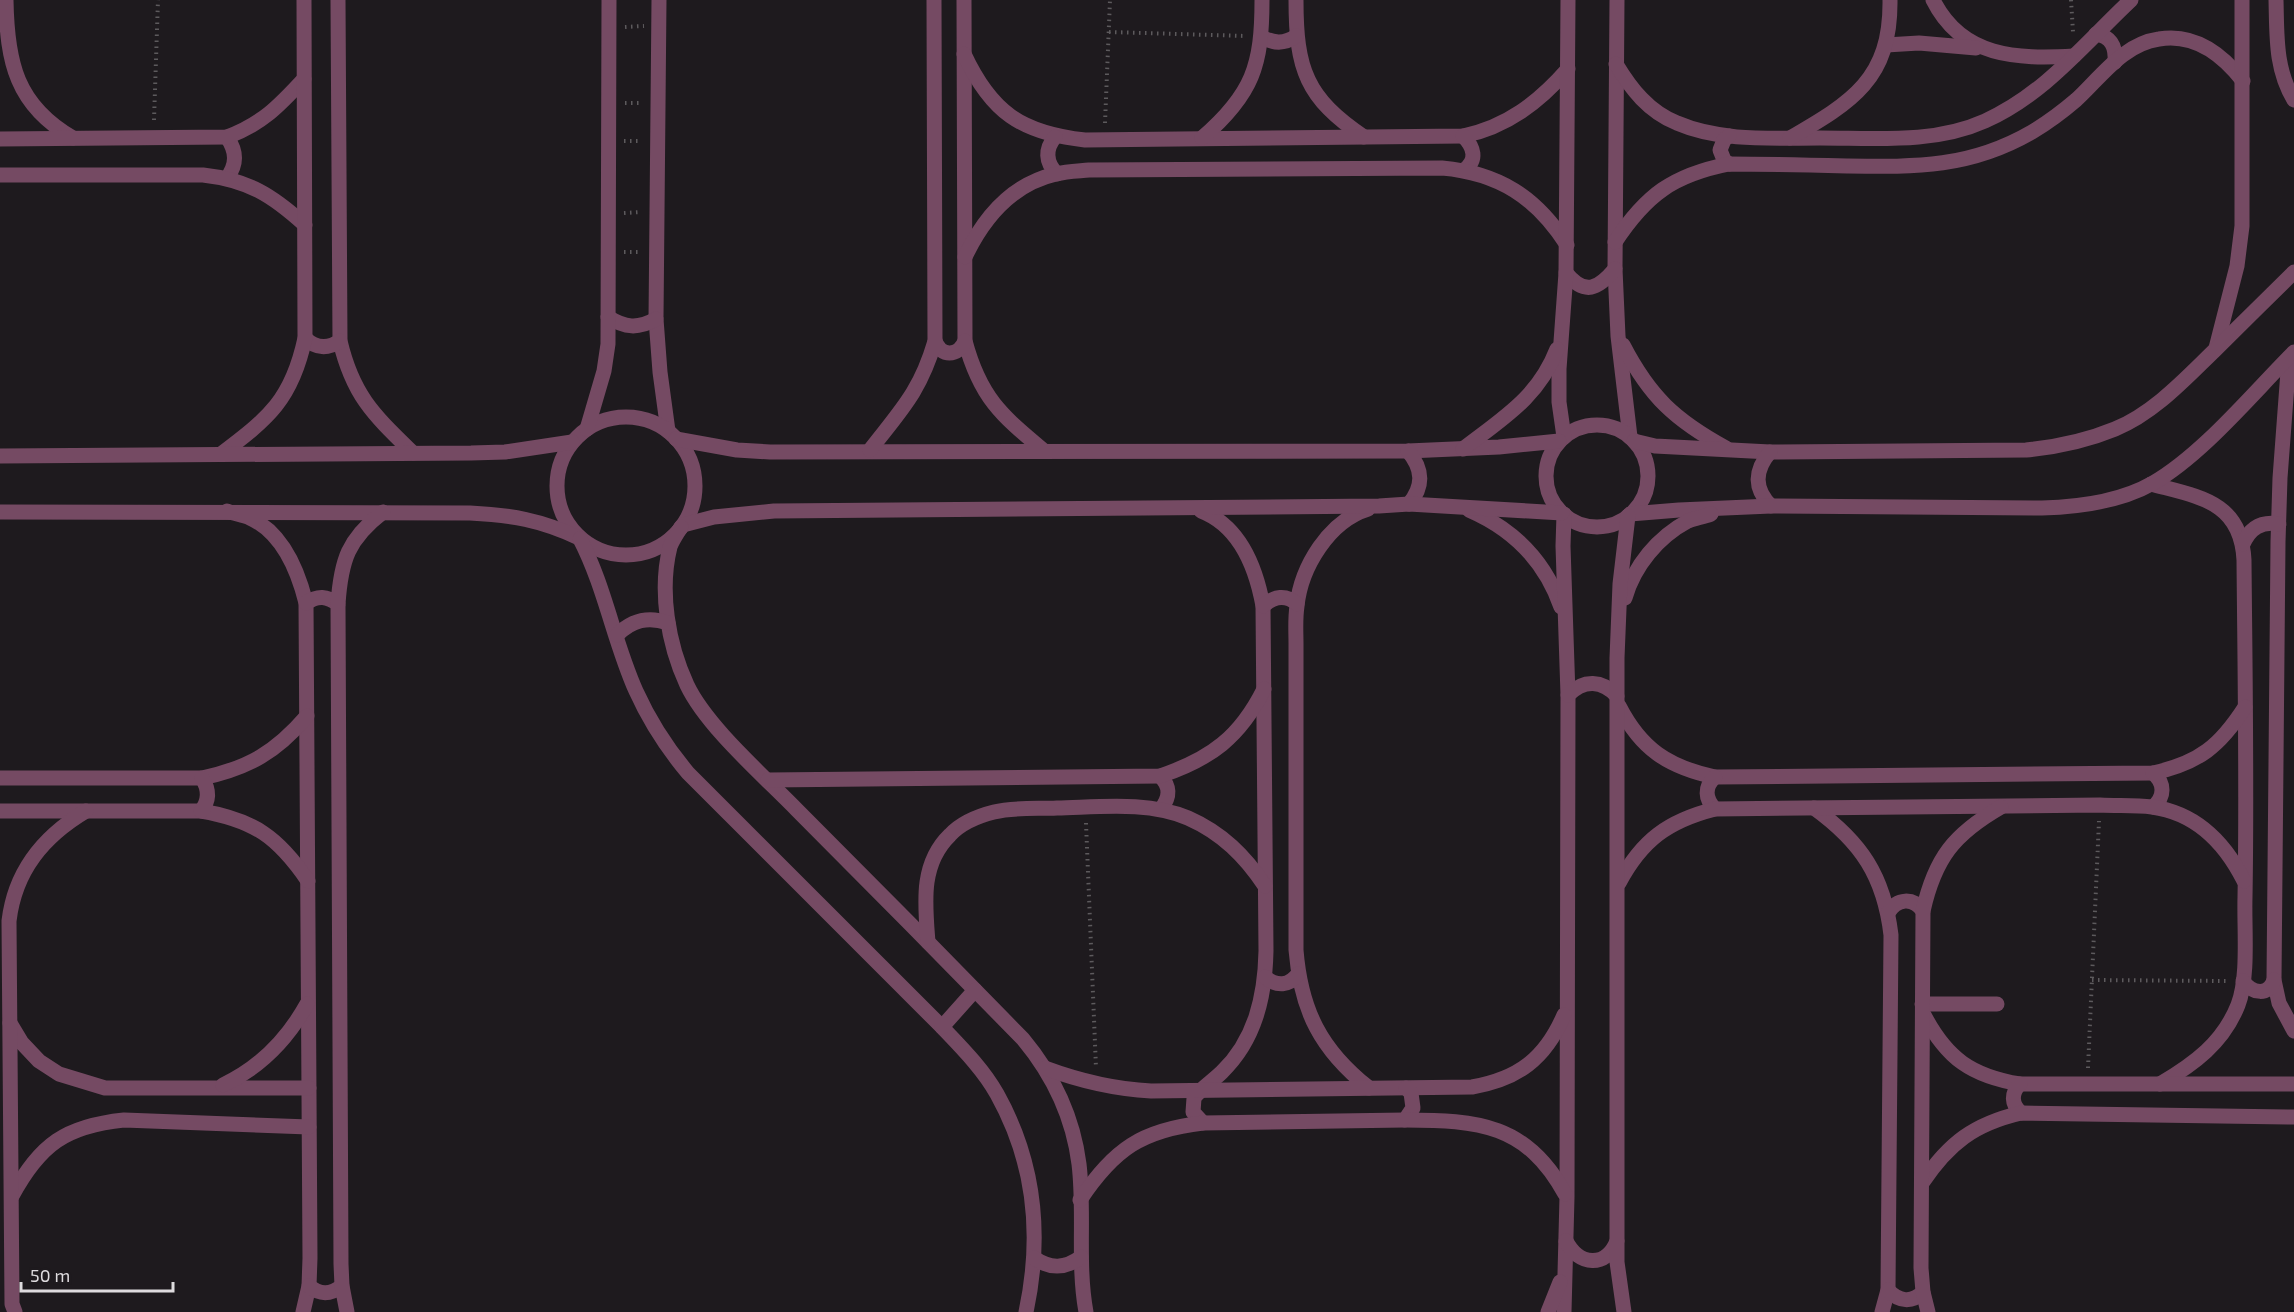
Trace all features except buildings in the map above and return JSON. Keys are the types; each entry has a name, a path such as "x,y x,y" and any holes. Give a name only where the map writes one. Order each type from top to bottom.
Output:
{"street":[{"path":"6,0 3,23 17,80 33,105 52,126 76,139"},
{"path":"221,454 269,416 287,393 299,366 305,338 304,0"},
{"path":"338,0 340,341 346,367 357,391 372,413 413,453"},
{"path":"587,429 604,371 608,344 609,0"},
{"path":"659,0 656,319 660,372 672,435 688,459 694,481 694,496 690,512 671,546 667,571 668,623 675,654 687,686 703,712 1023,1039 1045,1068 1062,1098 1073,1131 1080,1165 1081,1257 1086,1312"},
{"path":"870,450 918,388 935,341 934,0"},
{"path":"964,0 965,341 972,367 984,391 999,412 1043,450"},
{"path":"1202,138 1225,118 1243,94 1256,66 1262,37 1262,0"},
{"path":"1296,0 1296,36 1300,61 1310,84 1324,105 1343,123 1365,137"},
{"path":"1562,439 1559,402 1567,245 1568,0"},
{"path":"1617,0 1615,269 1618,336 1632,439 1646,461 1647,473 1643,496 1629,515 1623,547 1618,621 1617,1241 1619,1286 1624,1312"},
{"path":"1789,138 1847,103 1870,77 1886,45 1890,22 1890,0"},
{"path":"1933,0 1940,15 1960,36 1985,50"},
{"path":"1616,64 1629,86 1650,108 1676,123 1704,132 1729,136 1789,138 1912,138 1949,132 1984,121 2017,105 2047,83 2131,0"},
{"path":"2215,349 2238,266 2242,226 2242,0"},
{"path":"2276,0 2276,47 2281,72 2294,100"},
{"path":"2096,33 2112,42 2116,53 2115,62"},
{"path":"1262,37 1275,43 1290,40 1296,36"},
{"path":"1615,242 1631,218 1651,197 1675,181 1701,169 1729,164 1928,166 1982,155 2007,145 2055,117 2115,62 2135,47 2158,39 2183,39 2207,46 2227,61 2243,81"},
{"path":"1886,45 1952,45 2013,56 2042,58 2074,56"},
{"path":"964,54 975,77 990,98 1009,115 1031,129 1055,137 1105,139 1463,136 1483,132 1530,107 1568,69"},
{"path":"0,139 227,137 249,129 268,116 304,79"},
{"path":"1463,136 1472,146 1473,152 1472,162 1464,170"},
{"path":"1729,136 1724,140 1720,150 1724,160 1729,164"},
{"path":"227,137 232,145 235,162 227,178"},
{"path":"1055,137 1047,156 1048,162 1057,174"},
{"path":"965,257 976,233 986,219 1010,195 1032,182 1057,174 1089,170 1430,168 1464,170 1510,187 1532,202 1552,222 1567,245"},
{"path":"0,175 203,175 227,178 269,195 305,225"},
{"path":"1566,273 1577,284 1590,288 1603,282 1615,269"},
{"path":"2291,355 2200,447 2177,467 2151,484 2098,502 2070,507 1771,506 1679,510 1629,515 1607,525 1595,526 1573,521 1563,513 1554,503 1546,478 1547,465 1552,452 1562,439 1574,430 1597,425 1609,426 1632,439 1655,446 1770,452 2026,450 2057,447 2086,440 2117,429 2147,411 2181,383 2294,272"},
{"path":"608,317 619,324 632,327 645,325 656,319"},
{"path":"1618,336 1637,372 1662,404 1693,430 1729,450"},
{"path":"305,338 315,346 321,347 334,345 340,341"},
{"path":"1463,449 1514,412 1534,390 1551,365 1561,338"},
{"path":"935,341 940,350 950,353 960,350 965,341"},
{"path":"2291,355 2279,524 2274,980 2279,1003 2294,1031"},
{"path":"1026,1312 1034,1258 1034,1220 1029,1176 1017,1133 997,1093 970,1057 942,1027 688,773 667,747 635,689 593,564 580,538 568,524 560,508 557,491 558,474 563,457 572,442 587,429 607,420 628,417 642,419 672,435 737,450 1408,451 1463,449 1562,439"},
{"path":"0,456 505,452 572,442"},
{"path":"1408,451 1416,460 1420,471 1420,483 1416,495 1409,504"},
{"path":"1770,452 1760,468 1758,486 1763,498 1771,506"},
{"path":"2151,484 2201,497 2216,505 2229,515 2238,529 2243,544 2245,707 2243,981 2239,1003 2218,1041 2203,1056 2160,1084"},
{"path":"0,512 498,514 552,525 605,552 633,555 651,550 668,541 682,526 714,517 774,512 1196,509 1409,504 1563,513"},
{"path":"1370,1088 1343,1066 1322,1039 1311,1019 1298,974 1296,927 1297,604 1316,553 1332,531 1353,514 1379,506"},
{"path":"1461,507 1490,519 1516,538 1531,554 1555,589 1565,619"},
{"path":"1196,509 1215,516 1234,535 1248,556 1255,573 1263,606 1265,686 1265,977 1258,1012 1240,1052 1194,1098 1192,1107 1195,1117 1203,1123"},
{"path":"1618,621 1630,580 1654,546 1689,521 1729,509"},
{"path":"227,512 251,518 272,534 288,554 300,578 306,603 309,1286 303,1312"},
{"path":"347,1312 342,1286 338,604 344,559 354,539 383,512"},
{"path":"1563,513 1568,695 1567,1197 1564,1312"},
{"path":"2243,544 2253,528 2270,522 2279,524"},
{"path":"306,603 314,598 322,597 338,604"},
{"path":"1263,606 1274,598 1280,597 1297,604"},
{"path":"617,635 635,621 657,620 668,623"},
{"path":"1568,695 1583,684 1593,683 1610,689 1618,699 1629,726 1646,746 1666,761 1715,777 2153,773 2176,768 2197,759 2216,745 2232,728 2245,707"},
{"path":"768,780 1160,776 1188,767 1213,753 1234,734 1252,712 1265,686"},
{"path":"0,777 202,778 226,773 257,760 291,735 307,716"},
{"path":"2153,773 2162,783 2158,803 2153,807"},
{"path":"1160,776 1165,781 1169,792 1161,809"},
{"path":"1715,777 1707,787 1707,799 1715,809"},
{"path":"201,811 206,805 208,791 202,778"},
{"path":"1618,886 1630,863 1646,843 1690,815 1715,809 2100,805 2153,807 2177,813 2206,830 2219,841 2234,861 2245,883"},
{"path":"1928,1312 1923,1292 1923,912 1929,884 1941,860 1958,837 1979,820 2004,806"},
{"path":"928,942 926,880 934,855 950,834 971,819 996,812 1127,807 1161,809 1187,817 1210,829 1244,858 1265,886"},
{"path":"1814,808 1836,824 1854,842 1870,864 1881,888 1891,935 1888,1290 1882,1312"},
{"path":"0,811 201,811 229,815 275,840 308,881"},
{"path":"9,1309 10,1022 5,916 30,860 46,840 65,824 86,811"},
{"path":"1888,913 1896,903 1908,901 1915,902 1923,912"},
{"path":"1265,977 1276,984 1282,984 1294,980 1298,974"},
{"path":"2243,981 2250,990 2260,992 2269,988 2274,980"},
{"path":"942,1027 975,990"},
{"path":"217,1088 240,1077 262,1062 296,1024 309,1001"},
{"path":"1922,1007 1997,1004"},
{"path":"1045,1068 1097,1085 1142,1091 1472,1087 1497,1083 1521,1071 1541,1053 1557,1032 1567,1007"},
{"path":"1922,1007 1934,1034 1951,1055 1979,1073 1995,1080 2020,1084 2294,1084"},
{"path":"10,1022 22,1043 39,1061 59,1074 82,1083 105,1088 309,1088"},
{"path":"2020,1084 2013,1093 2013,1099 2021,1113"},
{"path":"1405,1120 1413,1108 1411,1093 1406,1088"},
{"path":"1922,1183 1936,1162 1953,1144 1974,1129 1996,1119 2021,1113 2294,1117"},
{"path":"11,1198 25,1172 44,1150 68,1133 95,1124 124,1120 309,1127"},
{"path":"1080,1200 1097,1174 1119,1153 1136,1142 1173,1126 1203,1123 1405,1120 1484,1125 1510,1135 1534,1151 1553,1172 1567,1197"},
{"path":"1566,1241 1576,1255 1584,1260 1592,1261 1608,1255 1614,1249 1617,1241"},
{"path":"1034,1258 1052,1267 1063,1267 1081,1257"},
{"path":"1548,1312 1556,1298 1566,1265"},
{"path":"309,1286 321,1293 329,1293 342,1286"},
{"path":"1888,1290 1893,1296 1905,1300 1912,1300 1923,1292"}],"path":[{"path":"153,139 158,0"},
{"path":"1105,139 1110,0"},
{"path":"2071,0 2074,56"},
{"path":"609,27 659,26"},
{"path":"1109,32 1262,37"},
{"path":"609,103 658,104"},
{"path":"609,141 658,142"},
{"path":"609,213 657,212"},
{"path":"609,252 657,251"},
{"path":"2087,1084 2100,805"},
{"path":"1085,808 1097,1085"},
{"path":"2092,980 2243,981"}]}
